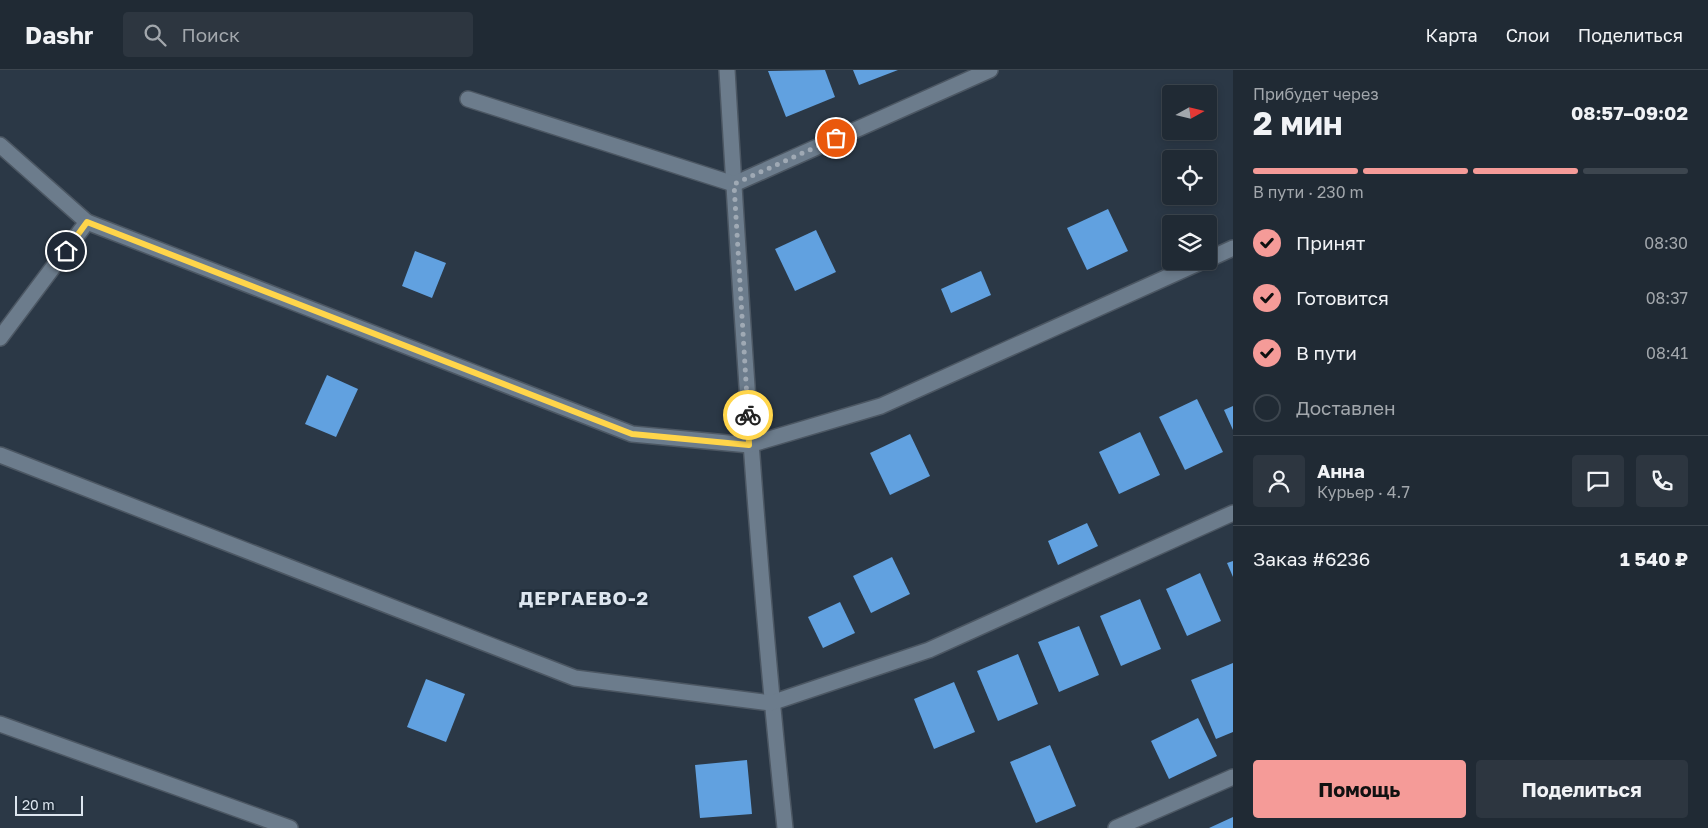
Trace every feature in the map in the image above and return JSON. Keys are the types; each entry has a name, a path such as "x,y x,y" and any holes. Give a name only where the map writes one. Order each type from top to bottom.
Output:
{"street":[{"path":"727,70 749,445 771,703 784,828"},
{"path":"468,100 734,184 990,70"},
{"path":"0,145 87,222 632,434 749,445 881,406 1183,270"},
{"path":"0,338 87,222"},
{"path":"1217,255 1233,248"},
{"path":"0,455 575,678 771,703 929,650 1233,513"},
{"path":"0,724 290,828"},
{"path":"1116,828 1233,777"}],"building":[{"path":"825,70 835,97 786,117 768,71"},
{"path":"853,70 898,70 859,85"},
{"path":"1108,209 1128,251 1087,270 1067,228"},
{"path":"816,230 836,272 795,291 775,249"},
{"path":"415,251 446,263 432,298 402,286"},
{"path":"981,271 991,295 951,313 941,289"},
{"path":"327,375 358,389 336,437 305,424"},
{"path":"1197,399 1223,452 1185,470 1159,417"},
{"path":"1233,406 1233,430 1224,410"},
{"path":"1140,432 1160,475 1119,494 1099,452"},
{"path":"910,434 930,476 890,495 870,453"},
{"path":"1087,523 1098,546 1058,565 1048,541"},
{"path":"892,557 910,594 871,613 853,576"},
{"path":"1233,561 1233,577 1227,563"},
{"path":"1200,573 1221,621 1187,636 1166,589"},
{"path":"1140,599 1161,649 1121,666 1100,616"},
{"path":"840,602 855,633 823,648 808,617"},
{"path":"1079,626 1099,675 1059,692 1038,642"},
{"path":"1018,654 1038,704 998,721 977,671"},
{"path":"1233,663 1233,732 1216,739 1191,680"},
{"path":"426,679 465,694 446,742 407,727"},
{"path":"954,682 975,732 934,749 914,699"},
{"path":"1198,718 1217,756 1169,779 1151,741"},
{"path":"1050,745 1076,806 1036,823 1010,762"},
{"path":"747,760 752,814 700,818 695,765"},
{"path":"1233,817 1233,828 1209,828"}],"way so far":[{"path":"748,415 734,184 836,138"}],"district":[{"name":"ДЕРГАЕВО-2","path":"584,597"}],"route":[{"path":"66,251 87,222 632,434 749,445 748,415"}]}
